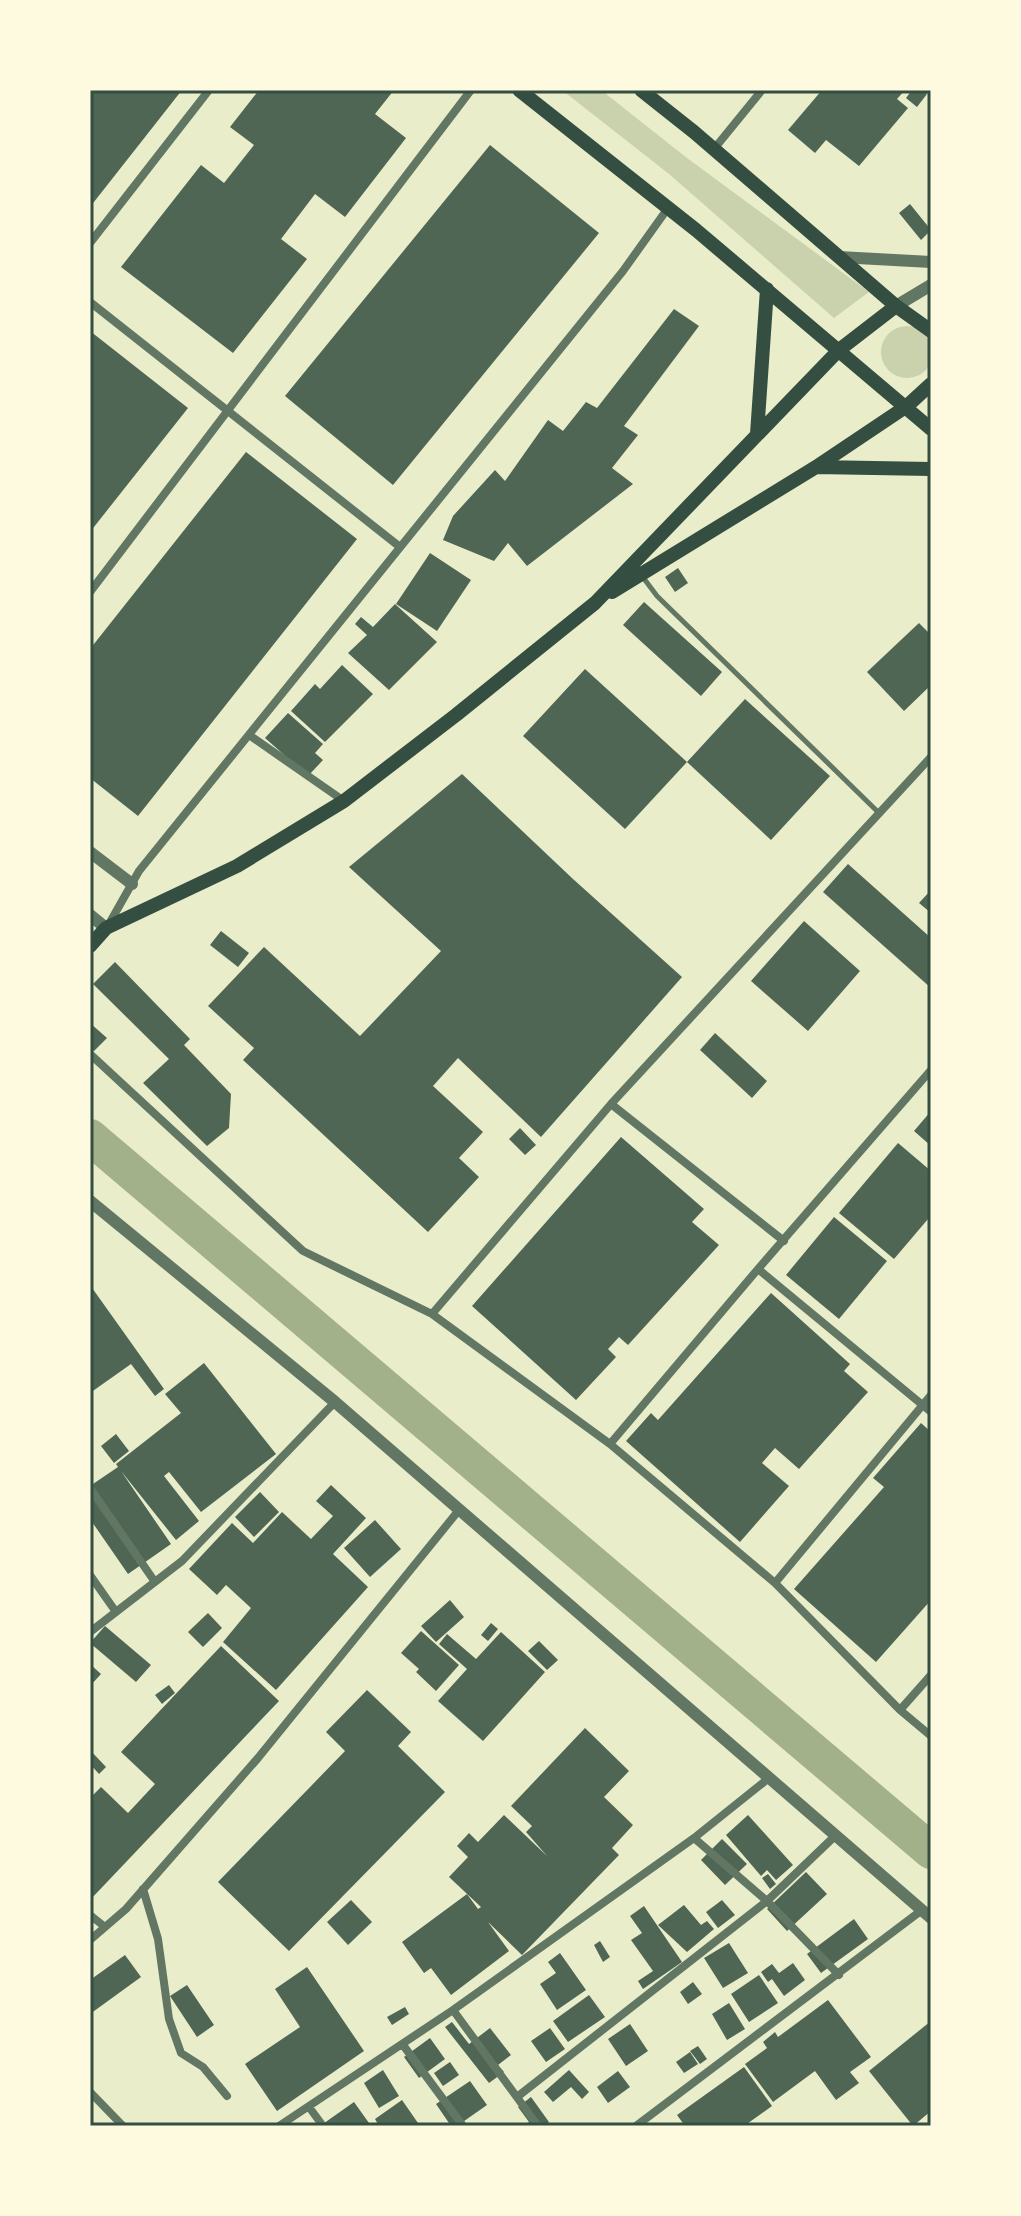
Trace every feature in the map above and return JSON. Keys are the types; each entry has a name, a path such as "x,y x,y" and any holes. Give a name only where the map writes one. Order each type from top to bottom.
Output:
{"main road":[{"path":"519,90 767,289 931,429"},
{"path":"641,90 896,306 931,331"},
{"path":"757,434 767,289"},
{"path":"595,603 839,350 896,306"},
{"path":"90,946 106,928 237,866 344,801 595,603 816,467 907,406 931,384"},
{"path":"816,467 931,469"}],"street":[{"path":"90,243 209,90"},
{"path":"90,592 471,90"},
{"path":"714,149 762,90"},
{"path":"90,915 106,928 139,871 623,271 668,208"},
{"path":"839,257 931,262"},
{"path":"896,306 931,285"},
{"path":"90,302 400,547"},
{"path":"249,735 344,801"},
{"path":"432,1314 611,1104 931,757"},
{"path":"90,852 132,884"},
{"path":"90,1054 303,1251 432,1314 610,1444 775,1583 900,1710 931,1736"},
{"path":"610,1444 931,1070"},
{"path":"611,1104 784,1241"},
{"path":"90,1201 335,1402 927,1914 839,1975 636,2126"},
{"path":"758,1269 931,1412"},
{"path":"775,1583 931,1395"},
{"path":"90,1632 182,1561 335,1402"},
{"path":"90,1488 155,1582"},
{"path":"90,1940 126,1909 258,1758 459,1510"},
{"path":"90,1575 116,1612"},
{"path":"900,1710 931,1675"},
{"path":"279,2126 453,2010 694,1838 769,1778"},
{"path":"517,2097 767,1901 836,1835"},
{"path":"694,1838 767,1901 839,1975"},
{"path":"143,1889 158,1939 169,2019 181,2053 203,2067 227,2096"},
{"path":"90,1915 105,1927"},
{"path":"453,2010 538,2126"},
{"path":"403,2045 463,2126"},
{"path":"90,2092 123,2126"},
{"path":"309,2107 323,2126"}],"lane":[{"path":"641,576 668,607 879,813"}],"green space":[{"path":"562,90 601,90 687,158 869,292 834,318 669,174"},
{"path":"907,326 925,334 933,352 925,370 907,378 889,370 881,352 889,334"}],"building":[{"path":"90,90 182,90 90,207"},
{"path":"259,90 394,90 375,114 406,138 345,217 315,194 281,239 307,259 233,353 121,267 201,165 224,183 254,145 230,127"},
{"path":"822,90 905,90 897,99 908,108 859,166 826,140 815,153 788,130"},
{"path":"912,90 922,90 927,94 917,107 906,98"},
{"path":"490,145 599,233 393,485 285,396"},
{"path":"910,204 931,230 921,240 899,213"},
{"path":"674,309 699,326 624,426 638,435 612,468 633,484 527,566 508,543 494,561 443,540 453,516 495,470 505,481 548,420 563,431 586,402 597,408"},
{"path":"90,331 188,408 90,532"},
{"path":"246,452 357,539 138,816 90,778 90,649"},
{"path":"430,553 471,580 437,631 396,604"},
{"path":"678,568 688,583 675,592 665,577"},
{"path":"644,602 722,672 701,696 623,625"},
{"path":"395,604 437,642 389,690 348,653 367,635 355,624 361,617 373,627"},
{"path":"919,623 931,635 931,685 904,711 867,672"},
{"path":"342,665 373,694 325,742 291,711 315,684 320,689"},
{"path":"585,669 687,762 625,829 523,736"},
{"path":"745,699 830,776 771,840 687,762"},
{"path":"288,713 323,744 315,753 323,760 308,776 265,738"},
{"path":"462,774 682,977 541,1137 458,1058 433,1086 483,1132 459,1158 479,1177 428,1232 243,1060 254,1048 208,1006 264,947 360,1036 441,951 349,867"},
{"path":"848,864 931,938 931,988 823,892"},
{"path":"931,890 931,913 919,903"},
{"path":"804,921 860,971 808,1031 751,981"},
{"path":"221,931 249,953 238,967 210,945"},
{"path":"115,962 190,1039 184,1045 231,1094 229,1128 207,1146 143,1083 169,1059 93,984"},
{"path":"90,1023 107,1038 94,1051 90,1048"},
{"path":"715,1033 767,1081 752,1098 700,1050"},
{"path":"931,1111 931,1146 914,1131"},
{"path":"520,1128 536,1145 525,1155 509,1139"},
{"path":"621,1137 704,1209 692,1222 719,1245 628,1345 619,1337 608,1349 616,1357 576,1400 472,1306"},
{"path":"898,1143 931,1171 931,1222 928,1219 894,1259 839,1213"},
{"path":"834,1217 887,1261 839,1319 786,1275"},
{"path":"90,1285 164,1389 155,1396 131,1364 90,1393"},
{"path":"771,1293 850,1364 844,1371 868,1392 799,1469 775,1448 762,1463 789,1486 740,1542 626,1441 651,1413 658,1420"},
{"path":"204,1363 276,1454 201,1512 169,1472 164,1476 199,1521 176,1540 121,1471 171,1544 128,1574 90,1519 90,1486 118,1467 116,1464 181,1413 165,1394"},
{"path":"921,1423 931,1432 931,1600 876,1662 794,1589 884,1487 873,1478"},
{"path":"116,1434 129,1451 114,1463 101,1446"},
{"path":"331,1485 366,1518 333,1554 368,1587 276,1690 223,1642 251,1608 226,1585 217,1595 189,1569 232,1523 253,1543 282,1512 311,1539 333,1516 316,1501"},
{"path":"260,1492 279,1512 254,1537 235,1517"},
{"path":"375,1520 401,1549 370,1577 344,1548"},
{"path":"450,1600 464,1617 436,1642 421,1626"},
{"path":"208,1613 222,1628 203,1647 188,1632"},
{"path":"491,1623 498,1629 488,1641 481,1635"},
{"path":"105,1626 151,1665 136,1682 90,1643"},
{"path":"421,1631 459,1665 436,1691 416,1672 419,1669 401,1653"},
{"path":"501,1632 545,1672 483,1741 438,1701 467,1669 439,1644 447,1634 476,1659"},
{"path":"539,1641 558,1660 547,1670 528,1651"},
{"path":"221,1646 279,1701 90,1900 90,1798 101,1787 128,1813 155,1784 121,1752"},
{"path":"90,1664 101,1674 90,1686"},
{"path":"169,1685 175,1693 162,1704 155,1695"},
{"path":"367,1690 411,1732 398,1746 445,1792 289,1951 218,1882 345,1751 326,1732"},
{"path":"585,1728 629,1771 604,1797 633,1825 612,1848 619,1855 522,1955 488,1922 509,1951 451,1995 431,1968 424,1973 402,1942 467,1894 478,1909 481,1907 449,1877 468,1857 457,1846 469,1833 478,1842 504,1815 547,1856 526,1832 532,1826 511,1806"},
{"path":"90,1750 106,1767 99,1774 90,1764"},
{"path":"748,1815 793,1865 776,1880 767,1870 761,1876 726,1835"},
{"path":"722,1839 747,1864 725,1885 701,1860"},
{"path":"806,1872 827,1894 787,1931 767,1909"},
{"path":"768,1874 776,1884 770,1889 762,1878"},
{"path":"351,1900 372,1922 348,1945 327,1922"},
{"path":"722,1900 735,1915 718,1928 706,1912"},
{"path":"684,1905 701,1925 707,1921 714,1929 687,1952 658,1925"},
{"path":"644,1906 682,1962 643,1989 638,1981 653,1971 631,1940 642,1933 630,1916"},
{"path":"854,1919 868,1939 821,1973 807,1954"},
{"path":"600,1941 610,1957 603,1962 594,1945"},
{"path":"729,1943 748,1973 723,1988 704,1958"},
{"path":"560,1953 586,1990 557,2010 540,1984 556,1973 548,1962"},
{"path":"125,1955 141,1977 90,2014 90,1980"},
{"path":"793,1963 805,1980 784,1996 772,1979 768,1982 761,1972 772,1964 779,1973"},
{"path":"307,1967 364,2051 277,2111 245,2064 300,2027 275,1989"},
{"path":"759,1975 778,2003 749,2022 731,1994"},
{"path":"693,1982 702,1994 688,2004 680,1992"},
{"path":"187,1985 214,2025 197,2037 170,1996"},
{"path":"589,1995 605,2017 568,2042 553,2021"},
{"path":"828,2000 871,2057 850,2072 859,2083 836,2100 815,2071 773,2102 745,2064 767,2048 763,2042 775,2032 778,2037"},
{"path":"729,2003 745,2029 727,2040 712,2014"},
{"path":"405,2007 409,2014 392,2025 387,2017"},
{"path":"931,2021 931,2111 913,2126 869,2071"},
{"path":"452,2022 469,2044 490,2028 511,2055 498,2065 504,2072 489,2083 445,2027"},
{"path":"630,2024 648,2051 626,2066 608,2039"},
{"path":"550,2028 565,2049 546,2062 531,2041"},
{"path":"430,2038 445,2059 419,2078 404,2057"},
{"path":"698,2046 707,2059 700,2064 690,2051"},
{"path":"690,2052 698,2064 684,2073 676,2062"},
{"path":"450,2062 459,2075 443,2086 434,2073"},
{"path":"744,2067 772,2106 744,2126 685,2126 677,2115"},
{"path":"383,2070 399,2096 379,2108 364,2083"},
{"path":"569,2070 589,2092 582,2099 571,2087 553,2102 544,2092"},
{"path":"618,2071 630,2087 608,2103 597,2087"},
{"path":"470,2081 487,2105 457,2126 451,2126 436,2104"},
{"path":"531,2097 549,2122 544,2126 523,2126 529,2122 518,2107"},
{"path":"402,2100 418,2123 413,2126 379,2126 375,2119"},
{"path":"354,2102 369,2123 364,2126 320,2126"}],"waterway":[{"path":"90,1137 931,1851"}]}
